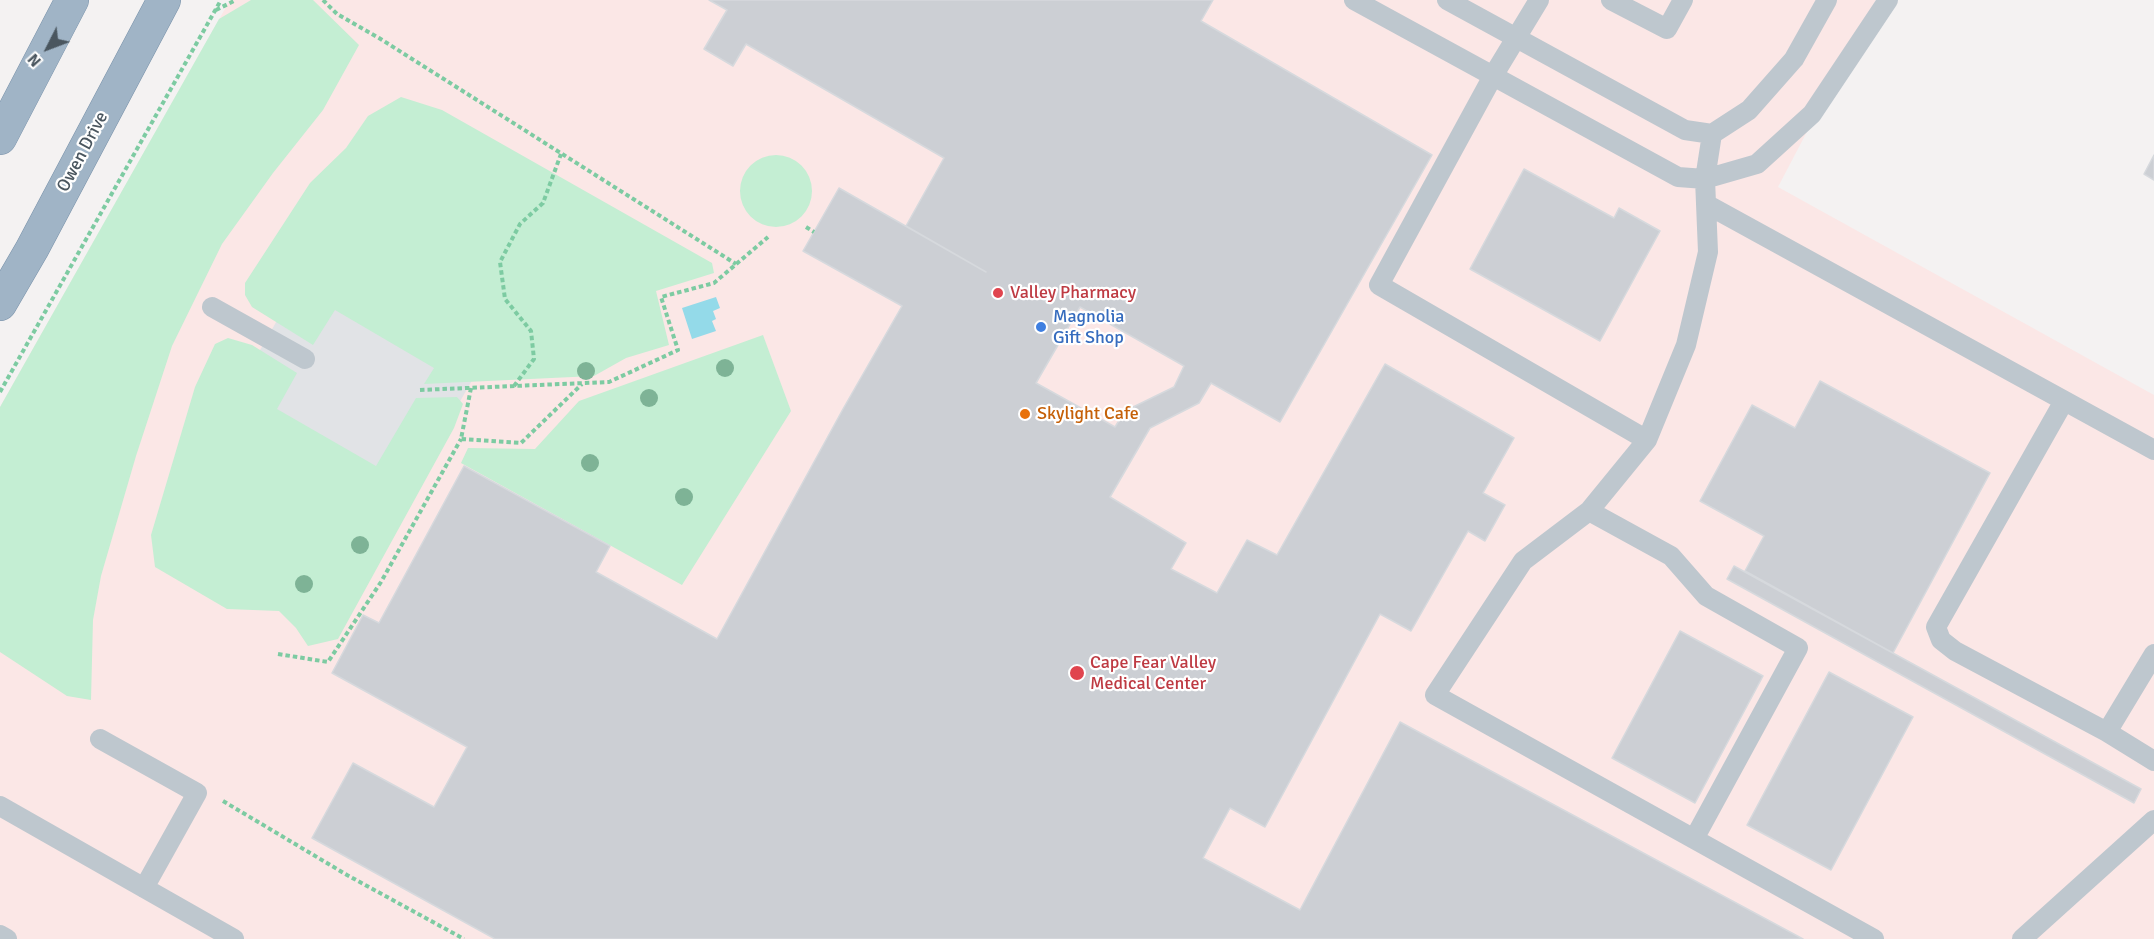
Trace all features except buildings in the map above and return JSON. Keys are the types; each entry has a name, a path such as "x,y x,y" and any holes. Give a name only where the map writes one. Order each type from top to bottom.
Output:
{"highway":[{"path":"0,138 72,0"},
{"name":"Owen Drive","path":"0,304 164,0"}],"lane":[{"path":"1354,0 1678,177 1705,179 1757,164 1812,114 1888,0"},
{"path":"1447,0 1684,130 1712,134 1749,110 1794,59 1827,0"},
{"path":"1539,0 1493,76 1379,285 1647,440"},
{"path":"1611,0 1667,29 1683,0"},
{"path":"1712,134 1705,179 1708,252 1686,345 1647,440 1589,511 1522,561 1435,695 1874,939"},
{"path":"1706,204 2154,450"},
{"path":"212,307 305,359"},
{"path":"2064,401 1936,627 1941,640 1955,651 2107,732 2154,761"},
{"path":"1589,511 1671,556 1706,596 1798,648 1694,839"},
{"path":"2107,732 2154,654"},
{"path":"100,739 197,793 144,888"},
{"path":"0,806 234,939"},
{"path":"2022,939 2154,820"},
{"path":"0,935 8,939"}],"path":[{"path":"0,392 221,0"},
{"path":"215,11 236,0"},
{"path":"323,0 337,14 736,264"},
{"path":"514,386 534,359 531,332 505,299 500,262 520,224 543,203 561,154"},
{"path":"806,227 814,232"},
{"path":"420,390 609,382 678,350 661,297 714,283 768,237"},
{"path":"461,439 521,443 582,384"},
{"path":"278,654 328,662 381,582 461,439 471,388"},
{"path":"219,799 347,875 464,939"}],"shaded area":[{"name":"Cape Fear Valley Medical Center","path":"230,0 1876,0 1778,187 2154,395 2154,939 0,939 0,407"},
{"path":"318,249 490,349 392,520 220,420"}],"green space":[{"path":"251,0 313,0 359,45 323,110 273,173 222,244 172,346 136,456 101,576 93,620 91,700 67,696 0,652 0,407 219,19"},
{"path":"401,97 442,110 712,263 714,273 656,291 669,345 626,358 594,376 424,384 434,368 335,310 313,345 252,307 245,295 245,283 310,183 346,148 368,116"},
{"path":"776,155 790,158 802,165 809,177 812,191 809,205 802,217 790,224 776,227 762,224 750,217 743,205 740,191 743,177 750,165 762,158"},
{"path":"763,335 791,411 682,585 461,463 468,448 535,449 579,401"},
{"path":"228,338 252,345 297,373 277,409 376,466 416,398 457,397 463,404 454,428 338,639 308,646 296,628 279,611 227,609 155,567 151,535 195,387 215,344"}],"water":[{"path":"716,297 720,308 713,311 716,319 712,321 716,331 692,339 682,308"}],"place":[{"name":"Valley Pharmacy","path":"998,293"},
{"name":"Magnolia Gift Shop","path":"1041,327"},
{"name":"Skylight Cafe","path":"1025,414"},
{"name":"Cape Fear Valley Medical Center","path":"1077,673"}]}
